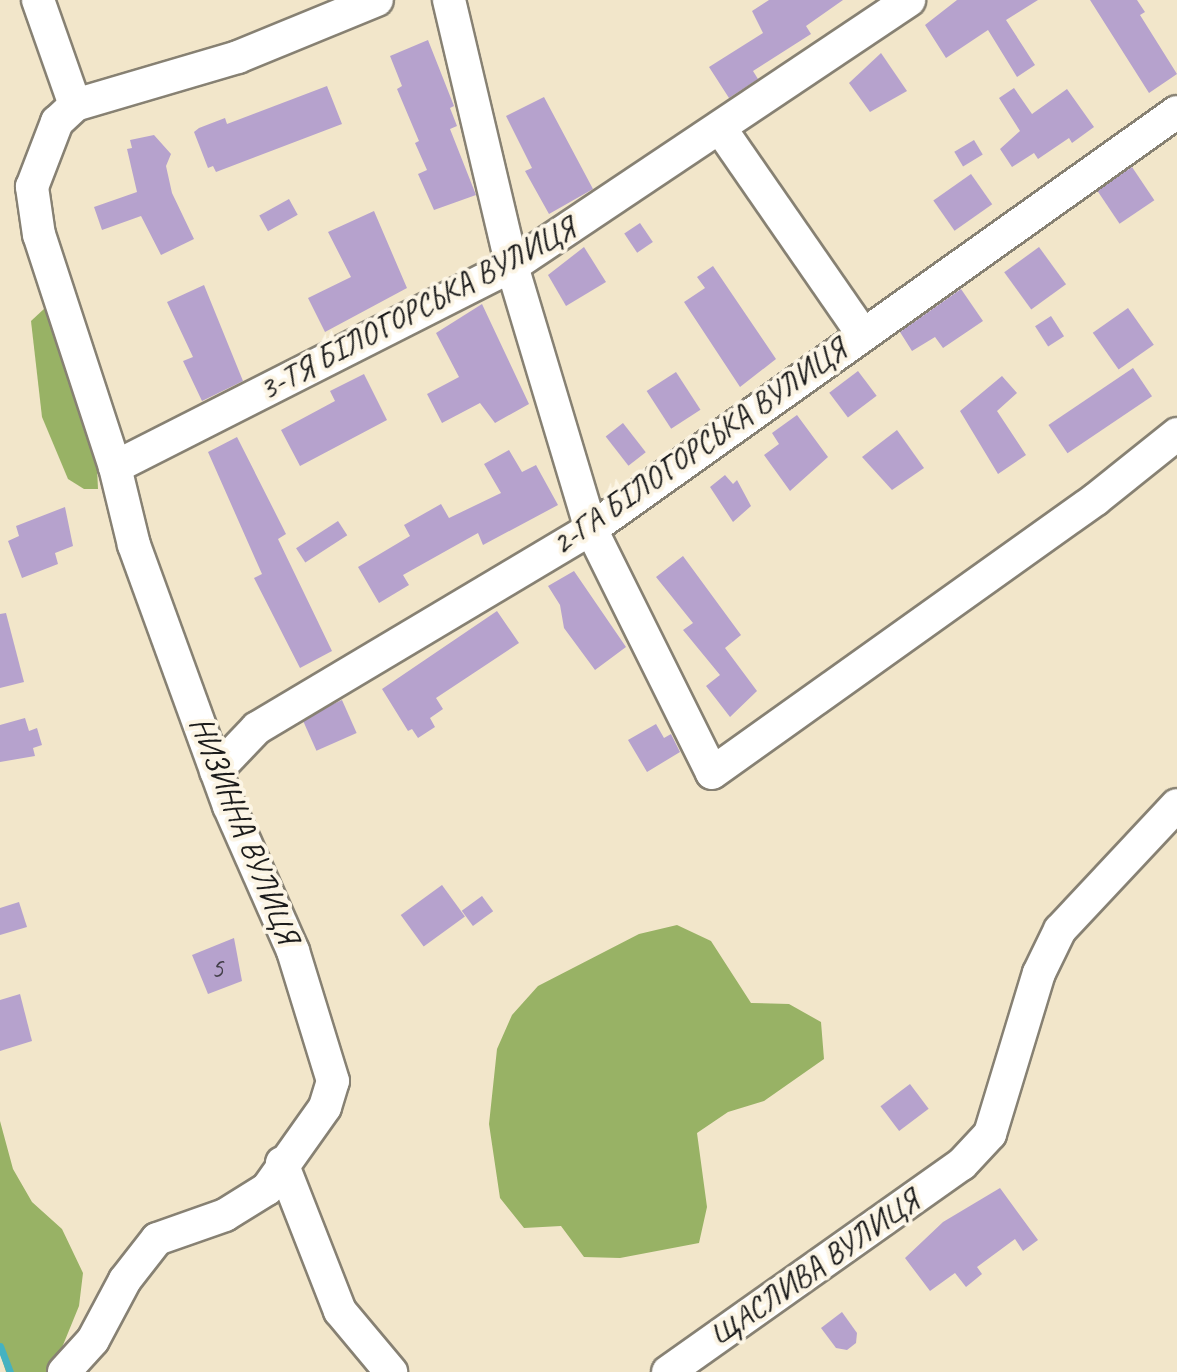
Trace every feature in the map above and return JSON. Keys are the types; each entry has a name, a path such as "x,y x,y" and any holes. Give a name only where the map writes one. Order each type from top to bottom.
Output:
{"street":[{"path":"38,0 75,105 238,57 377,0"},
{"path":"449,0 512,266 591,529 712,773 1096,499 1177,434"},
{"name":"3-ТЯ БІЛОГОРСЬКА ВУЛИЦЯ","path":"115,467 485,275 512,266 909,0"},
{"name":"НИЗИННА ВУЛИЦЯ","path":"64,1372 93,1340 125,1280 157,1239 225,1215 267,1189 282,1163 325,1107 333,1081 293,951 216,771 134,545 115,467 39,235 32,187 57,122 75,105"},
{"name":"2-ГА БІЛОГОРСЬКА ВУЛИЦЯ","path":"216,771 257,728 591,529 861,332 1177,112"},
{"path":"720,128 861,332"},
{"name":"ЩАСЛИВА ВУЛИЦЯ","path":"668,1372 962,1164 990,1134 1039,973 1060,930 1177,805"},
{"path":"282,1163 340,1311 391,1372"}],"green space":[{"path":"45,308 97,468 98,489 84,489 68,479 42,417 31,321"},
{"path":"677,925 711,941 751,1003 789,1004 821,1022 824,1059 764,1101 728,1112 697,1133 707,1207 699,1243 620,1258 584,1257 561,1226 524,1228 500,1198 489,1124 497,1049 512,1015 538,986 639,934"},
{"path":"0,1121 13,1169 32,1202 62,1229 83,1273 79,1306 52,1372 6,1372 0,1353"}],"building":[{"path":"769,0 843,0 806,26 811,34 753,71 758,79 729,98 709,67 763,33 752,11"},
{"path":"957,0 1038,0 1006,20 1035,65 1017,77 988,30 946,58 925,25"},
{"path":"1090,0 1137,0 1145,12 1140,15 1177,74 1149,93"},
{"path":"428,40 454,106 450,108 457,126 450,129 476,195 434,210 418,174 427,170 415,143 419,141 397,89 402,86 390,56"},
{"path":"881,53 907,91 870,112 849,83"},
{"path":"327,86 342,124 216,172 213,166 208,168 194,132 199,128 225,118 227,124"},
{"path":"1014,88 1032,114 1067,89 1094,127 1072,143 1069,138 1038,159 1034,153 1012,167 1000,149 1020,131 999,98"},
{"path":"544,97 593,189 549,214 525,171 532,168 506,116"},
{"path":"154,135 171,154 166,166 172,193 194,239 161,255 141,216 102,230 94,207 137,192 127,149 132,148 130,140"},
{"path":"974,140 983,155 963,166 954,152"},
{"path":"1132,167 1154,200 1120,224 1097,190"},
{"path":"971,174 992,204 955,231 933,200"},
{"path":"289,199 298,215 268,231 259,215"},
{"path":"374,211 407,288 325,332 308,298 351,277 328,232"},
{"path":"640,223 653,242 637,253 624,234"},
{"path":"584,247 606,282 566,306 548,275"},
{"path":"1039,247 1066,284 1031,309 1004,272"},
{"path":"713,266 776,359 740,387 684,302 705,288 697,277"},
{"path":"204,285 243,381 202,401 183,361 193,357 167,302"},
{"path":"961,289 983,321 943,348 935,337 912,351 900,332"},
{"path":"482,304 529,404 495,423 480,403 442,423 427,394 459,377 436,333"},
{"path":"1128,308 1154,345 1119,370 1093,333"},
{"path":"1051,316 1064,336 1048,346 1035,326"},
{"path":"1133,368 1152,396 1067,453 1048,425"},
{"path":"858,371 877,396 848,417 829,393"},
{"path":"676,372 701,410 671,429 647,391"},
{"path":"364,374 387,420 300,466 281,430 335,401 330,391"},
{"path":"1002,376 1017,393 997,411 1026,455 998,474 960,411"},
{"path":"797,415 828,457 790,491 764,455 779,444 772,433"},
{"path":"623,423 646,452 628,466 606,437"},
{"path":"897,430 924,468 892,490 862,457"},
{"path":"237,437 286,534 278,539 332,651 300,668 254,578 262,574 208,452"},
{"path":"509,450 522,472 536,465 558,505 483,545 478,533 403,575 409,585 379,603 358,567 410,536 404,525 441,504 449,518 501,493 484,464"},
{"path":"725,475 733,484 737,480 751,506 733,522 710,487"},
{"path":"65,507 73,546 55,553 58,564 22,578 8,541 19,536 16,526"},
{"path":"338,521 347,535 305,562 296,548"},
{"path":"683,556 741,635 725,648 757,691 730,717 706,686 720,675 683,630 693,623 656,577"},
{"path":"574,571 626,647 595,670 564,628 560,605 548,586"},
{"path":"497,611 519,643 436,698 443,709 430,718 435,727 418,738 412,729 408,731 382,689"},
{"path":"6,613 24,682 0,688 0,614"},
{"path":"342,700 357,733 316,751 302,718"},
{"path":"25,718 29,731 37,728 42,745 33,748 35,756 0,762 0,725"},
{"path":"656,724 664,738 671,734 680,752 647,772 628,740"},
{"path":"442,885 465,917 424,947 401,915"},
{"path":"482,896 493,911 473,926 462,911"},
{"path":"19,902 27,927 0,935 0,908"},
{"path":"234,938 242,981 208,994 192,955"},
{"path":"20,994 32,1041 0,1051 0,1000"},
{"path":"910,1084 929,1109 899,1131 880,1106"},
{"path":"1000,1188 1038,1240 1023,1251 1015,1239 977,1267 982,1274 966,1287 955,1273 930,1291 905,1258 943,1222"},
{"path":"842,1312 857,1333 856,1343 847,1350 836,1348 821,1328"}],"waterway":[{"path":"0,1346 10,1372"}]}
